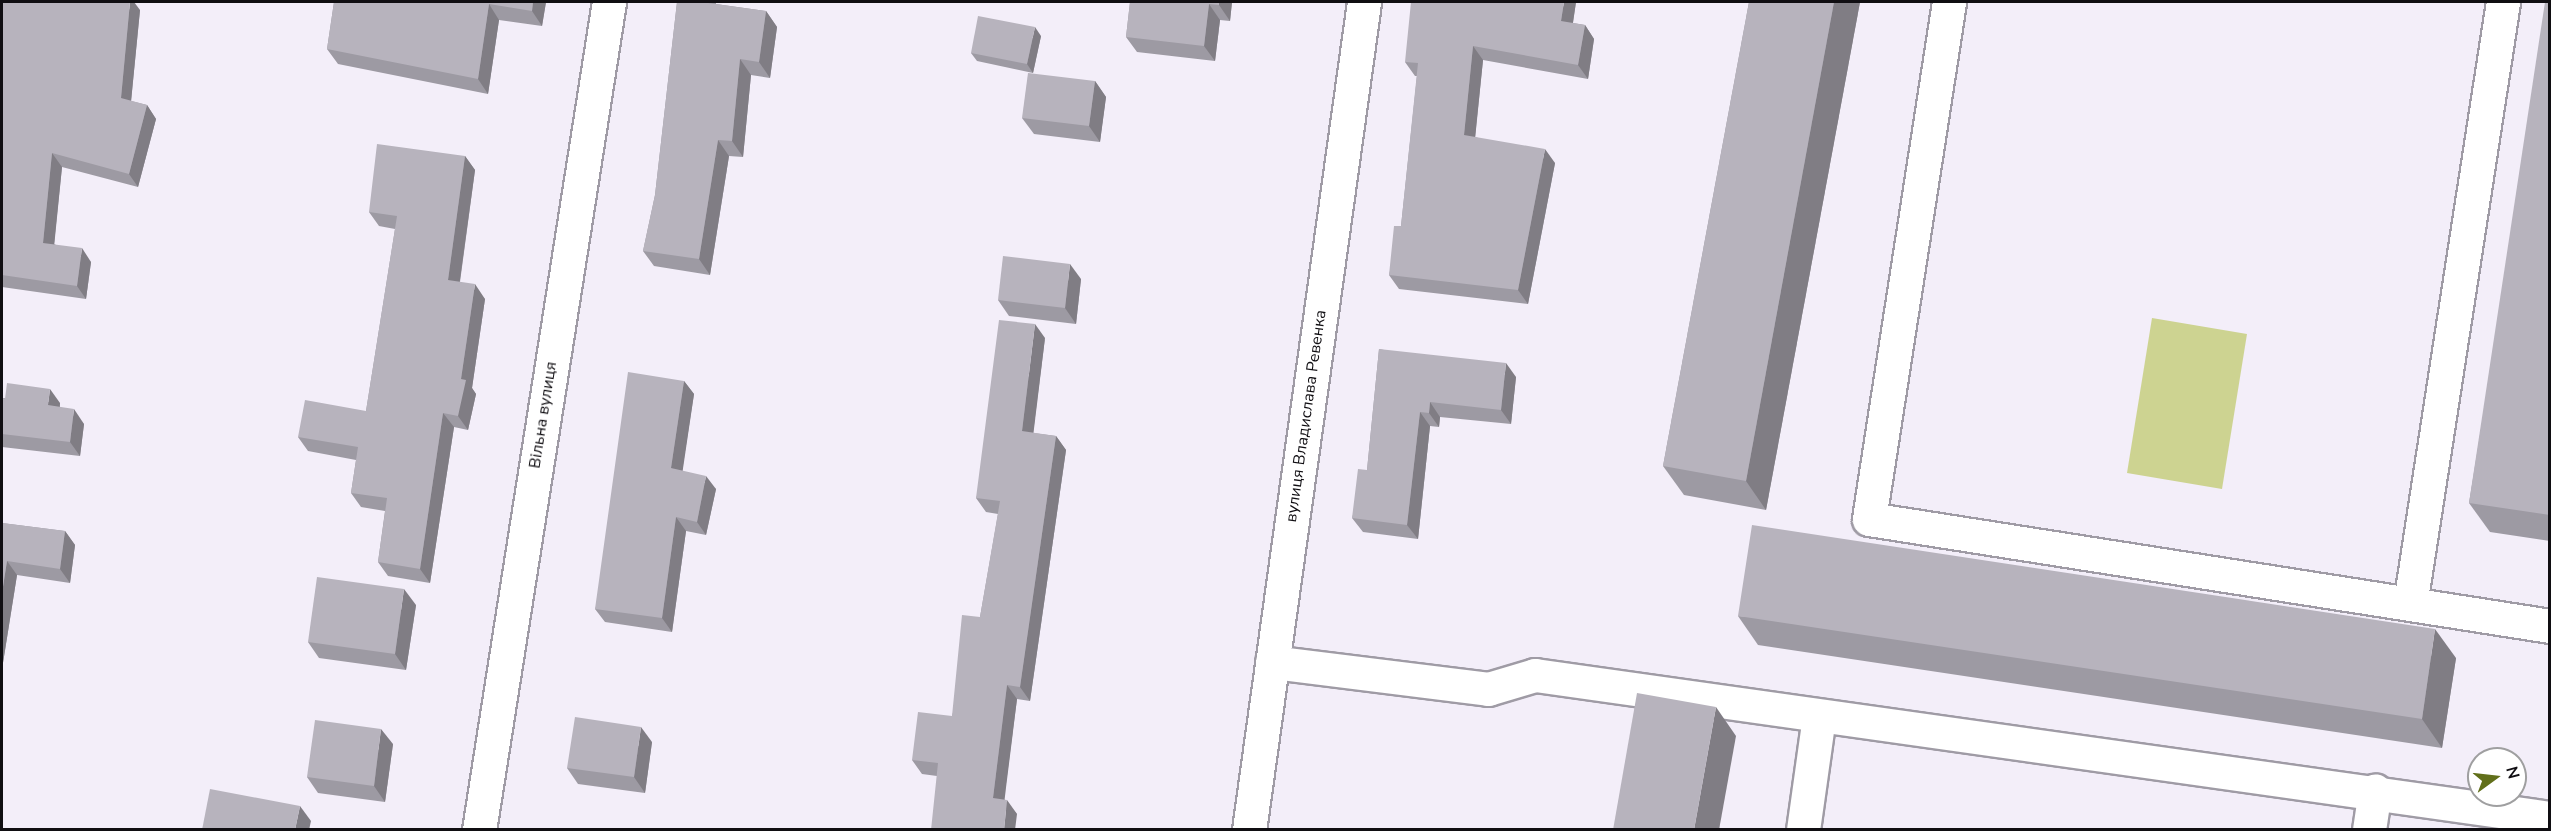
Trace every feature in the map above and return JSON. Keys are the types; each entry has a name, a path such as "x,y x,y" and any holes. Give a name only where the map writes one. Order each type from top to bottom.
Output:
{"street":[{"name":"Вільна вулиця","path":"479,830 609,2"},
{"name":"вулиця Владислава Ревенка","path":"1249,830 1364,2"},
{"path":"1949,2 1869,519 2550,626"},
{"path":"2410,604 2503,2"},
{"path":"1272,662 1488,689 1535,675 1819,716 2375,790 2550,818"},
{"path":"1803,830 1819,716"},
{"path":"2369,830 2375,790"}],"green space":[{"path":"2152,318 2247,334 2222,489 2127,473"}],"building":[{"path":"2,2 130,2 121,98 147,105 129,174 52,153 43,243 82,248 77,286 2,275"},
{"path":"334,2 533,2 532,11 489,4 478,79 327,49"},
{"path":"677,2 701,2 766,11 759,62 740,59 732,141 718,140 699,259 643,251 655,195"},
{"path":"1130,2 1219,2 1219,5 1209,4 1204,46 1126,37"},
{"path":"1411,2 1564,2 1561,21 1585,25 1578,65 1473,46 1464,135 1545,149 1518,290 1389,275 1394,226 1401,226 1418,63 1405,62"},
{"path":"1749,2 1834,2 1746,481 1663,466"},
{"path":"2545,2 2550,2 2550,515 2469,503"},
{"path":"978,16 1035,27 1027,64 971,53"},
{"path":"1028,73 1095,81 1089,126 1022,118"},
{"path":"377,144 465,156 448,280 475,284 461,379 466,380 458,416 443,413 420,569 378,562 387,498 351,493 358,447 298,437 305,400 366,411 397,216 369,212"},
{"path":"1003,256 1070,264 1065,308 998,300"},
{"path":"999,320 1035,324 1022,431 1056,436 1020,687 1007,685 993,798 1007,800 1004,830 931,830 938,763 912,760 918,712 952,716 962,615 980,617 1000,501 976,498"},
{"path":"1379,349 1506,363 1501,410 1430,402 1429,413 1420,412 1407,525 1352,518 1358,469 1367,470"},
{"path":"628,372 684,381 671,468 706,476 697,522 676,517 662,618 595,609"},
{"path":"7,383 50,389 48,405 74,409 70,442 2,434 2,398 5,399"},
{"path":"2,523 65,531 60,569 7,561 2,593"},
{"path":"1752,525 2435,629 2422,719 1738,616"},
{"path":"317,577 404,589 395,654 308,642"},
{"path":"1637,693 1716,707 1694,830 1613,830"},
{"path":"575,717 641,727 634,777 567,768"},
{"path":"315,720 381,729 374,786 307,777"},
{"path":"210,789 300,806 295,830 202,830"}]}
